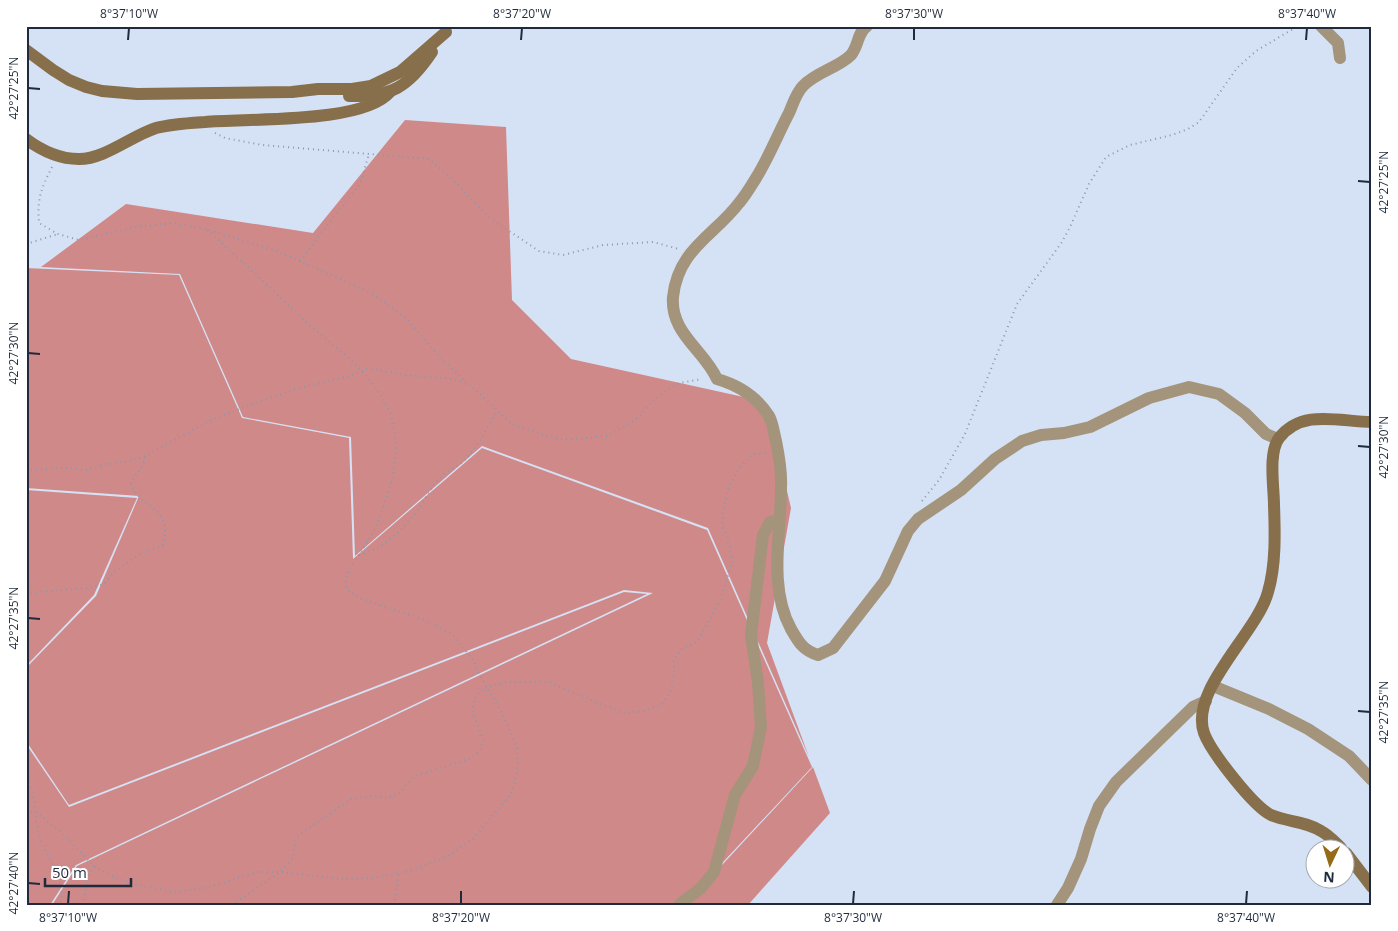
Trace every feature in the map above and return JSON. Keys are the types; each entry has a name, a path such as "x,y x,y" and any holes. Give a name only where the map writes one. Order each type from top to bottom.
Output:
{"street":[{"path":"1321,26 1338,43 1340,58"},
{"path":"861,28 852,53 804,85 758,176 739,204 691,252 677,282 673,297 677,322 684,336 712,367 717,379 733,384 744,391 770,417 778,453 782,486 779,520 780,598 784,615 806,651 818,655 833,648 885,581 908,531 918,519 961,490 995,459 1022,441 1041,435 1064,433 1090,427 1149,398 1189,387 1219,394 1245,413 1266,434 1278,440"},
{"path":"26,139 37,147 60,158 81,159 105,152 157,128 192,123 310,116 333,111 363,97 390,78 413,61 448,29"},
{"path":"292,92 318,89 352,89 374,104 384,99 416,72 428,59 448,29"},
{"path":"26,50 69,80 102,91 137,94 292,92 363,97 390,92"},
{"path":"1329,838 1320,830 1269,814 1252,800 1205,736 1202,720 1206,701 1212,686 1230,654 1257,618 1268,592 1272,566 1274,524 1274,456 1278,440 1295,426 1316,418 1372,422"},
{"path":"679,905 701,888 714,872 735,795 753,766 761,727 758,683 751,635 753,605 763,535 770,522 779,520"},
{"path":"1212,686 1268,709 1308,729 1349,756 1372,780"},
{"path":"1057,905 1068,888 1081,859 1099,806 1116,782 1193,707 1206,701"},
{"path":"1356,866 1372,887"}],"path":[{"path":"921,502 939,480 964,434 1017,304 1062,242 1092,178 1106,157 1130,144 1172,136 1199,122 1237,68 1256,51 1298,26"},
{"path":"192,123 224,138 262,145 429,159 449,176 491,219 539,251 563,256 603,245 653,242 691,252"},
{"path":"300,261 360,184 369,154"},
{"path":"60,158 52,166 42,186 37,205 39,223 58,234 79,240 135,227 173,223 206,229 252,243 300,261 373,294 406,318 436,353 510,422 544,435 558,439 608,436 641,415 652,401 679,383 700,379 717,379"},
{"path":"26,811 36,812 64,835 94,866 114,877 133,884 175,892 209,887 258,872 280,872 342,879 372,878 399,873 445,858 473,839 511,794 518,764 517,747 503,715 486,687 474,661 452,634 422,618 362,599 347,590 345,582 350,569 370,538 383,508 396,466 392,419 371,382 362,372 206,229"},
{"path":"26,244 58,234"},
{"path":"26,470 67,468 86,470 106,464 131,461 145,456 182,435 233,412 295,389 319,385 362,372 369,368 406,375 451,378 468,383"},
{"path":"358,555 368,553 387,541 409,521 432,487 442,476 461,464 474,450 497,411"},
{"path":"232,905 280,872 293,858 296,837 351,799 370,796 388,798 400,793 412,777 436,768 468,760 480,751 483,740 472,710 476,695 486,687 507,682 548,682 623,713 644,711 661,705 672,690 674,660 681,649 697,642 722,596 732,562 730,547 722,524 729,486 740,468 753,454 778,453"},
{"path":"26,593 89,588 104,584 113,572 141,553 163,545 167,531 159,513 132,490 131,483 143,465 145,456"},
{"path":"26,778 33,789 38,832 60,883 62,897 60,905"},
{"path":"82,905 89,874 94,866"},
{"path":"394,905 399,873"}],"shaded area":[{"path":"405,120 506,127 512,300 571,359 766,402 791,508 767,643 809,757 708,528 482,446 355,556 351,437 243,417 180,274 41,267 126,204 313,233"},
{"path":"26,268 179,275 242,418 349,438 353,559 482,448 707,530 812,767 683,905 52,905 77,866 653,593 624,590 69,805 26,741 26,668 96,596 139,496 26,488"},
{"path":"26,490 137,498 94,595 26,666"},
{"path":"624,592 647,594 76,865 50,905 26,905 26,744 69,807"},
{"path":"813,767 830,813 748,905 685,905"}]}
